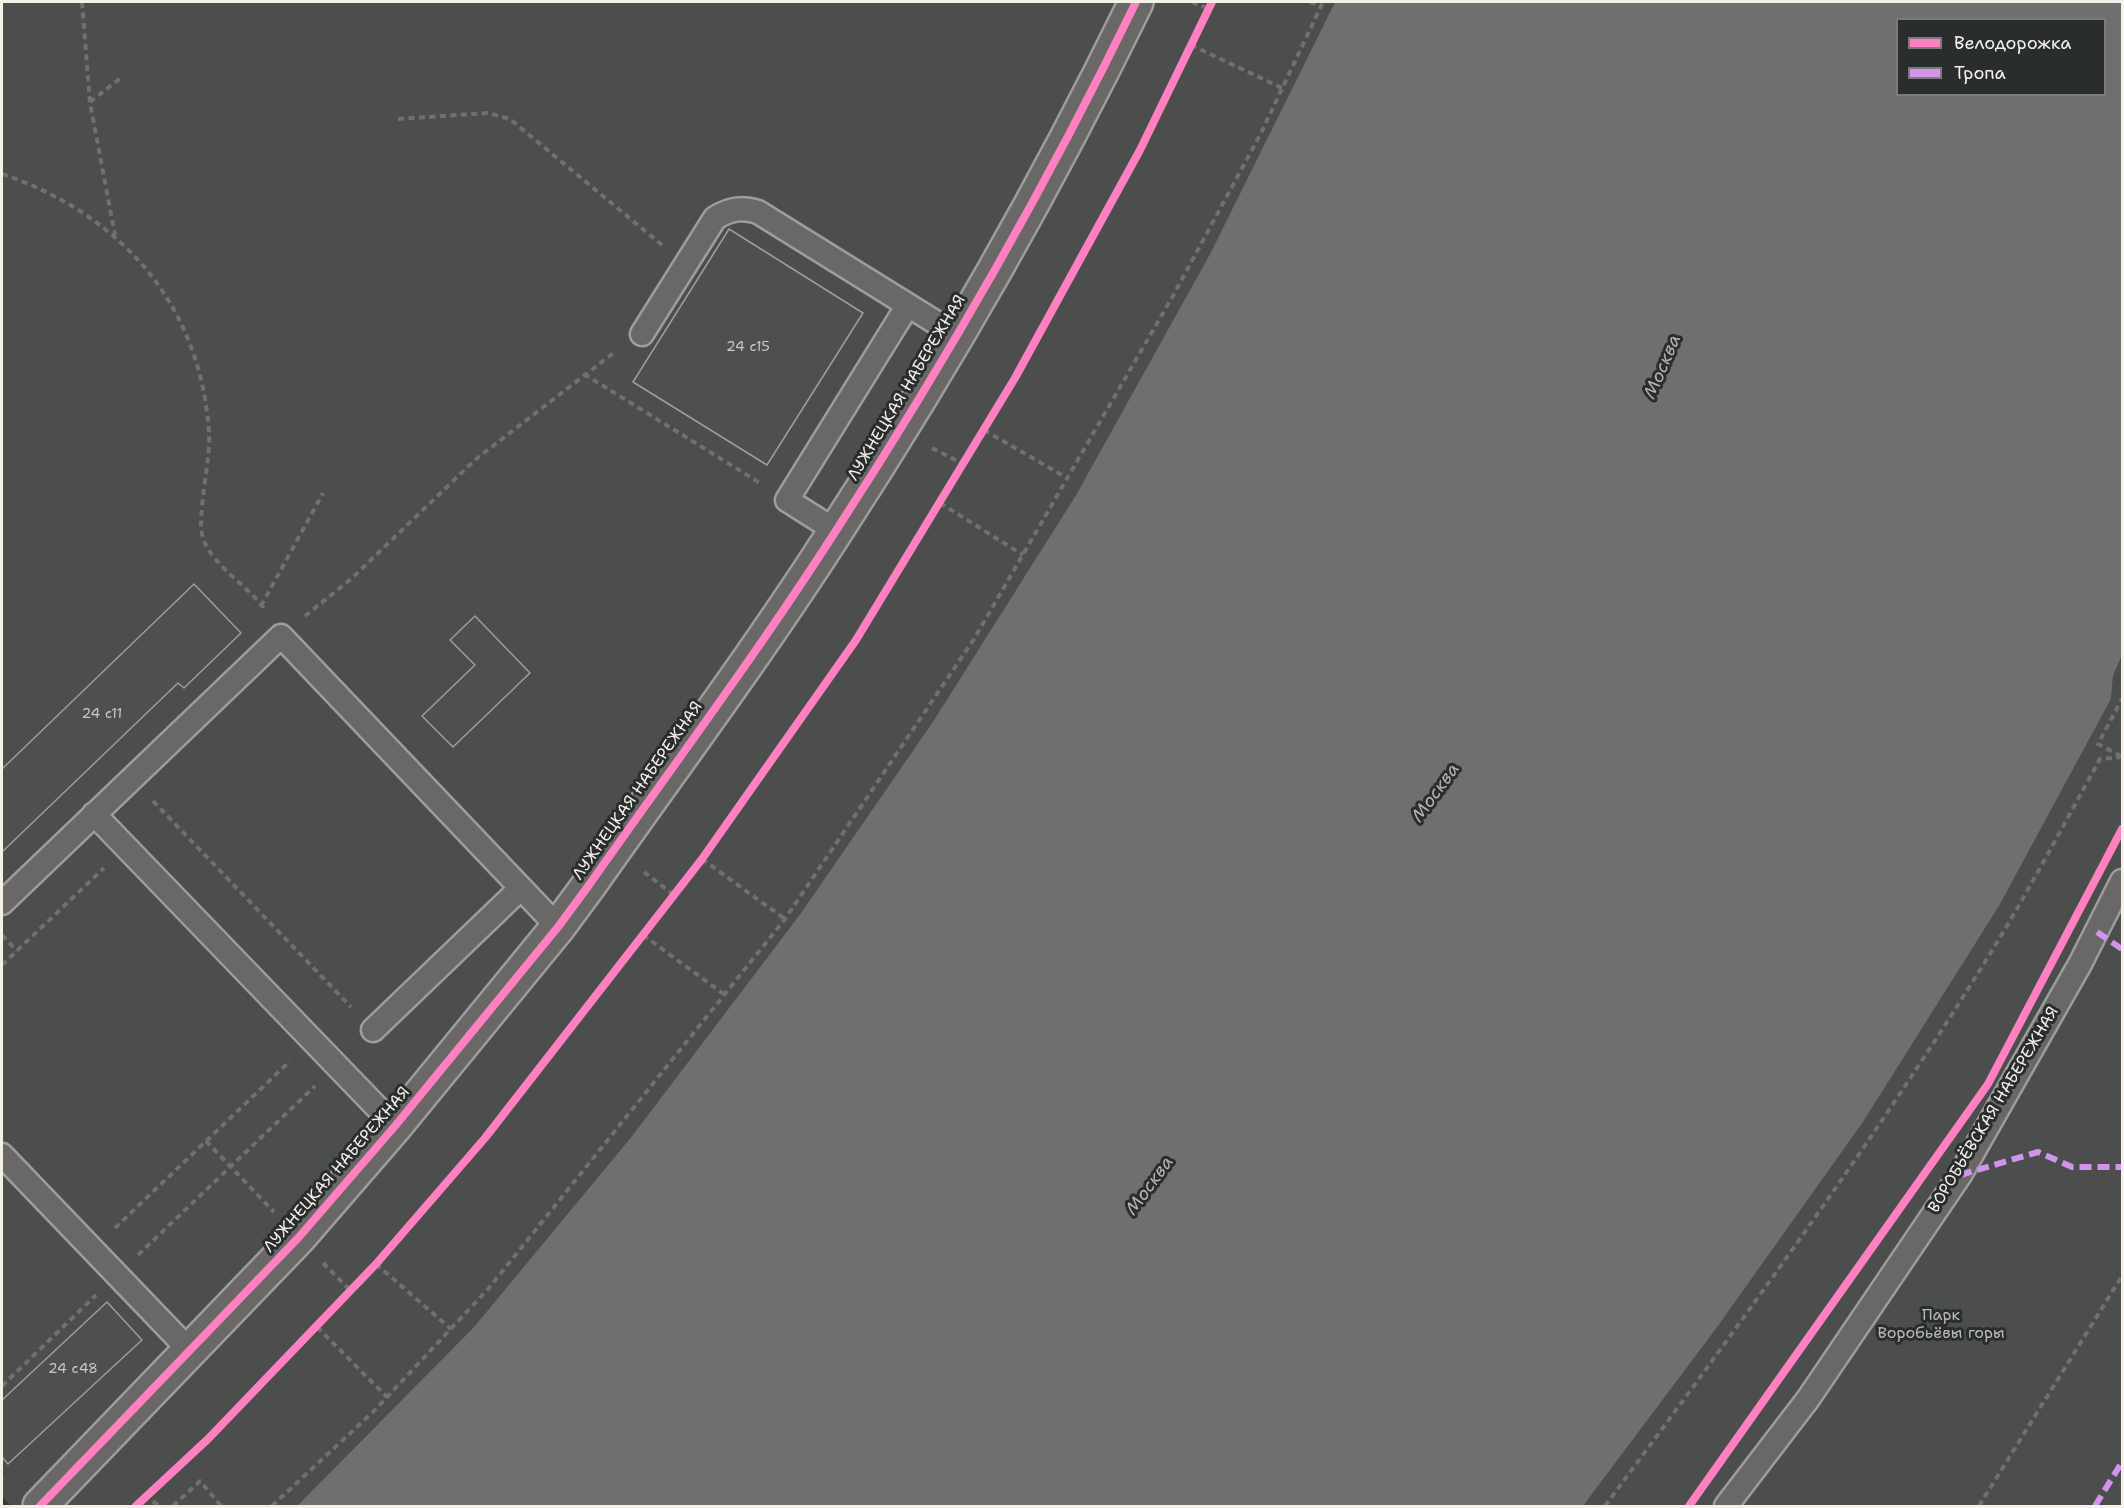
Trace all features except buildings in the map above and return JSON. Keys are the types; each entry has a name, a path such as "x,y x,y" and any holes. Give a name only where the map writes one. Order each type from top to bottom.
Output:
{"street":[{"name":"ЛУЖНЕЦКАЯ НАБЕРЕЖНАЯ","path":"40,1506 191,1352 299,1237 395,1126 558,927 836,531 956,335 1080,116 1136,2"}],"lane":[{"path":"642,334 715,218 734,209 746,209 758,212 956,335"},
{"path":"836,531 787,500 908,305"},
{"path":"2,903 280,636 558,927"},
{"path":"94,814 395,1126"},
{"name":"ВОРОБЬЁВСКАЯ НАБЕРЕЖНАЯ","path":"1726,1506 1808,1399 1960,1175 2080,964 2122,881"},
{"path":"373,1030 521,888"},
{"path":"2,1155 191,1352"}],"path":[{"path":"82,2 90,103 115,235"},
{"path":"1192,2 1210,5 1204,18"},
{"path":"272,1506 387,1397 489,1288 785,919 974,639 1174,294 1282,88 1322,4 1310,2"},
{"path":"1186,55 1196,36"},
{"path":"1191,45 1282,88"},
{"path":"90,103 122,77"},
{"path":"398,119 488,113 510,119 686,265"},
{"path":"2,174 38,186 75,206 115,235 154,278 178,317 194,353 205,398 209,436 203,536 211,552 261,606 280,636 351,579 476,459 584,374 642,334"},
{"path":"584,374 787,500"},
{"path":"979,439 989,422"},
{"path":"984,430 1067,478"},
{"path":"957,474 968,456"},
{"path":"261,606 323,493"},
{"path":"934,513 946,493"},
{"path":"940,503 1023,555"},
{"path":"2122,699 2098,744 2122,757"},
{"path":"1605,1506 1731,1335 1869,1140 1994,948 2100,759 2122,757"},
{"path":"131,778 373,1030"},
{"path":"2,965 126,846"},
{"path":"695,868 709,849"},
{"path":"702,859 785,919"},
{"path":"668,903 681,886"},
{"path":"635,945 649,927"},
{"path":"2,935 17,951"},
{"path":"643,935 725,995"},
{"path":"93,1250 312,1040"},
{"path":"2,1386 336,1065"},
{"path":"206,1141 299,1237"},
{"path":"370,1270 384,1255"},
{"path":"376,1264 451,1329"},
{"path":"1979,1506 2122,1276"},
{"path":"344,1298 357,1284"},
{"path":"310,1334 324,1320"},
{"path":"317,1327 387,1397"},
{"path":"173,1506 200,1481 221,1506"},
{"path":"152,1489 142,1498 160,1506"}],"green space":[{"path":"2,2 1335,2 1210,254 1076,495 934,720 801,913 632,1136 474,1327 297,1506 11,1506 2,1496"},
{"name":"Парк Воробьёвы горы","path":"2122,655 2122,1506 1583,1506 1718,1326 1863,1122 1999,906 2111,699 2113,676"}],"water":[{"name":"Москва","path":"1335,2 2122,2 2122,655 2113,676 2111,699 1999,906 1863,1122 1718,1326 1583,1506 297,1506 474,1327 632,1136 801,913 934,720 1076,495 1210,254"}],"marked path":[{"path":"2097,932 2122,949"},
{"path":"1960,1175 2038,1152 2072,1167 2122,1167"},
{"path":"2095,1506 2122,1462"}],"cycle path":[{"path":"40,1506 299,1237 395,1126 558,927 589,885 777,620 918,401 1032,204 1136,2"},
{"path":"136,1506 208,1439 376,1264 485,1138 702,859 856,640 1015,378 1140,150 1212,2"},
{"path":"1689,1506 1988,1084 2122,829"}]}
